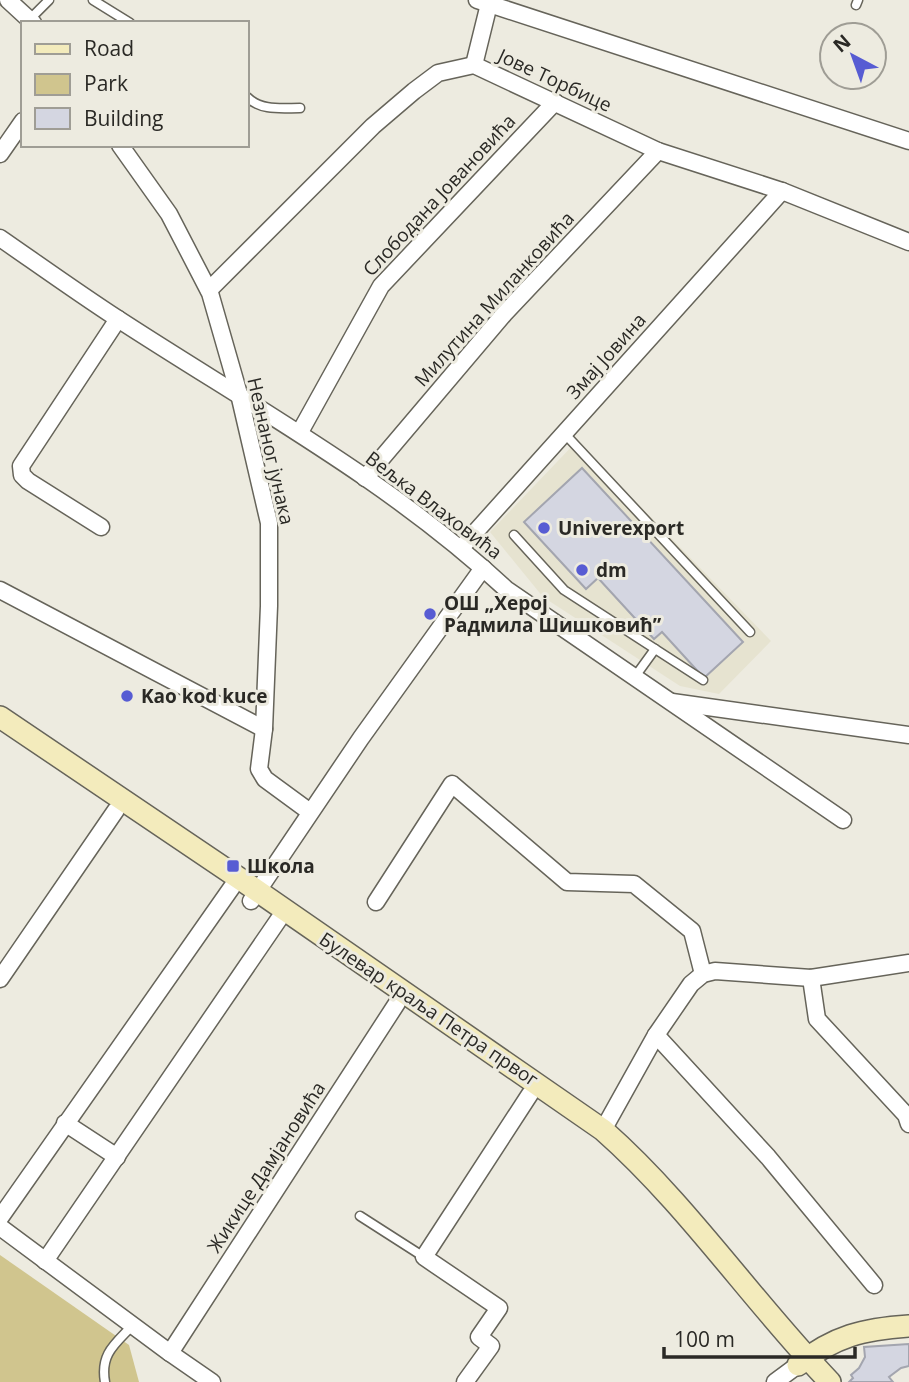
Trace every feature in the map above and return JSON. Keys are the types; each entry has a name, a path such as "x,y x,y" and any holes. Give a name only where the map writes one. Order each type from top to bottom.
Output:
{"main road":[{"name":"Булевар краља Петра првог","path":"0,717 255,896 603,1130 649,1175 803,1362"},
{"name":"Булевар краља Петра првог","path":"0,731 232,887 255,896 279,919 397,1003 602,1143 620,1159 803,1362"},
{"path":"803,1362 840,1338 867,1331 909,1326"},
{"path":"803,1362 814,1382"},
{"path":"803,1362 830,1382"}],"street":[{"path":"8,0 32,21"},
{"path":"474,65 485,1 909,141"},
{"name":"Јове Торбице","path":"209,290 373,126 403,100 438,73 474,65 658,151 782,191 909,242"},
{"name":"Слободана Јовановића","path":"300,432 381,286 555,102"},
{"path":"0,154 21,124"},
{"name":"Незнаног јунака","path":"121,147 169,214 209,290 239,394 269,523 264,729 258,769 265,779 310,812"},
{"name":"Милутина Миланковића","path":"365,478 504,314 658,151"},
{"name":"Змај Јовина","path":"461,548 782,191"},
{"name":"Вељка Влаховића","path":"0,238 118,319 300,432 461,548 506,589 843,820"},
{"path":"101,527 28,481 22,475 21,466 118,319"},
{"path":"255,896 310,812 483,568"},
{"path":"0,590 264,729"},
{"path":"669,702 909,735"},
{"path":"376,902 452,784 567,882 634,884 692,931 703,974"},
{"path":"0,979 116,810"},
{"path":"0,1219 232,887"},
{"path":"46,1261 279,919"},
{"path":"603,1130 656,1035 691,984 703,974 716,971 811,978 909,963"},
{"path":"811,978 817,1018 906,1115 909,1124"},
{"name":"Жикице Дамјановића","path":"170,1353 397,1003"},
{"path":"656,1035 768,1157 874,1285"},
{"path":"465,1382 491,1346 479,1337 499,1308 424,1257 530,1094"},
{"path":"65,1123 117,1157"},
{"path":"0,1227 212,1382"},
{"path":"775,1382 803,1362"}],"lane":[{"path":"32,21 49,0"},
{"path":"93,0 127,21"},
{"path":"248,98 253,104 266,108 300,108"},
{"path":"564,433 750,632"},
{"path":"514,535 564,590 703,680"},
{"path":"634,678 655,649"},
{"path":"360,1216 424,1257"},
{"path":"105,1382 107,1353 132,1326"}],"shaded area":[{"path":"577,441 771,641 719,694 680,686 543,597 490,532"}],"green space":[{"path":"0,1255 129,1345 139,1382 0,1382"}],"building":[{"path":"582,468 743,642 704,678 662,632 654,639 598,578 586,589 524,522"},
{"path":"909,1344 909,1366 901,1368 889,1377 893,1382 849,1382 865,1357 864,1347"}],"place":[{"name":"Univerexport","path":"544,528"},
{"name":"dm","path":"582,570"},
{"name":"ОШ „Херој Радмила Шишковић”","path":"430,614"},
{"name":"Kao kod kuce","path":"127,696"},
{"name":"Школа","path":"233,866"}]}
